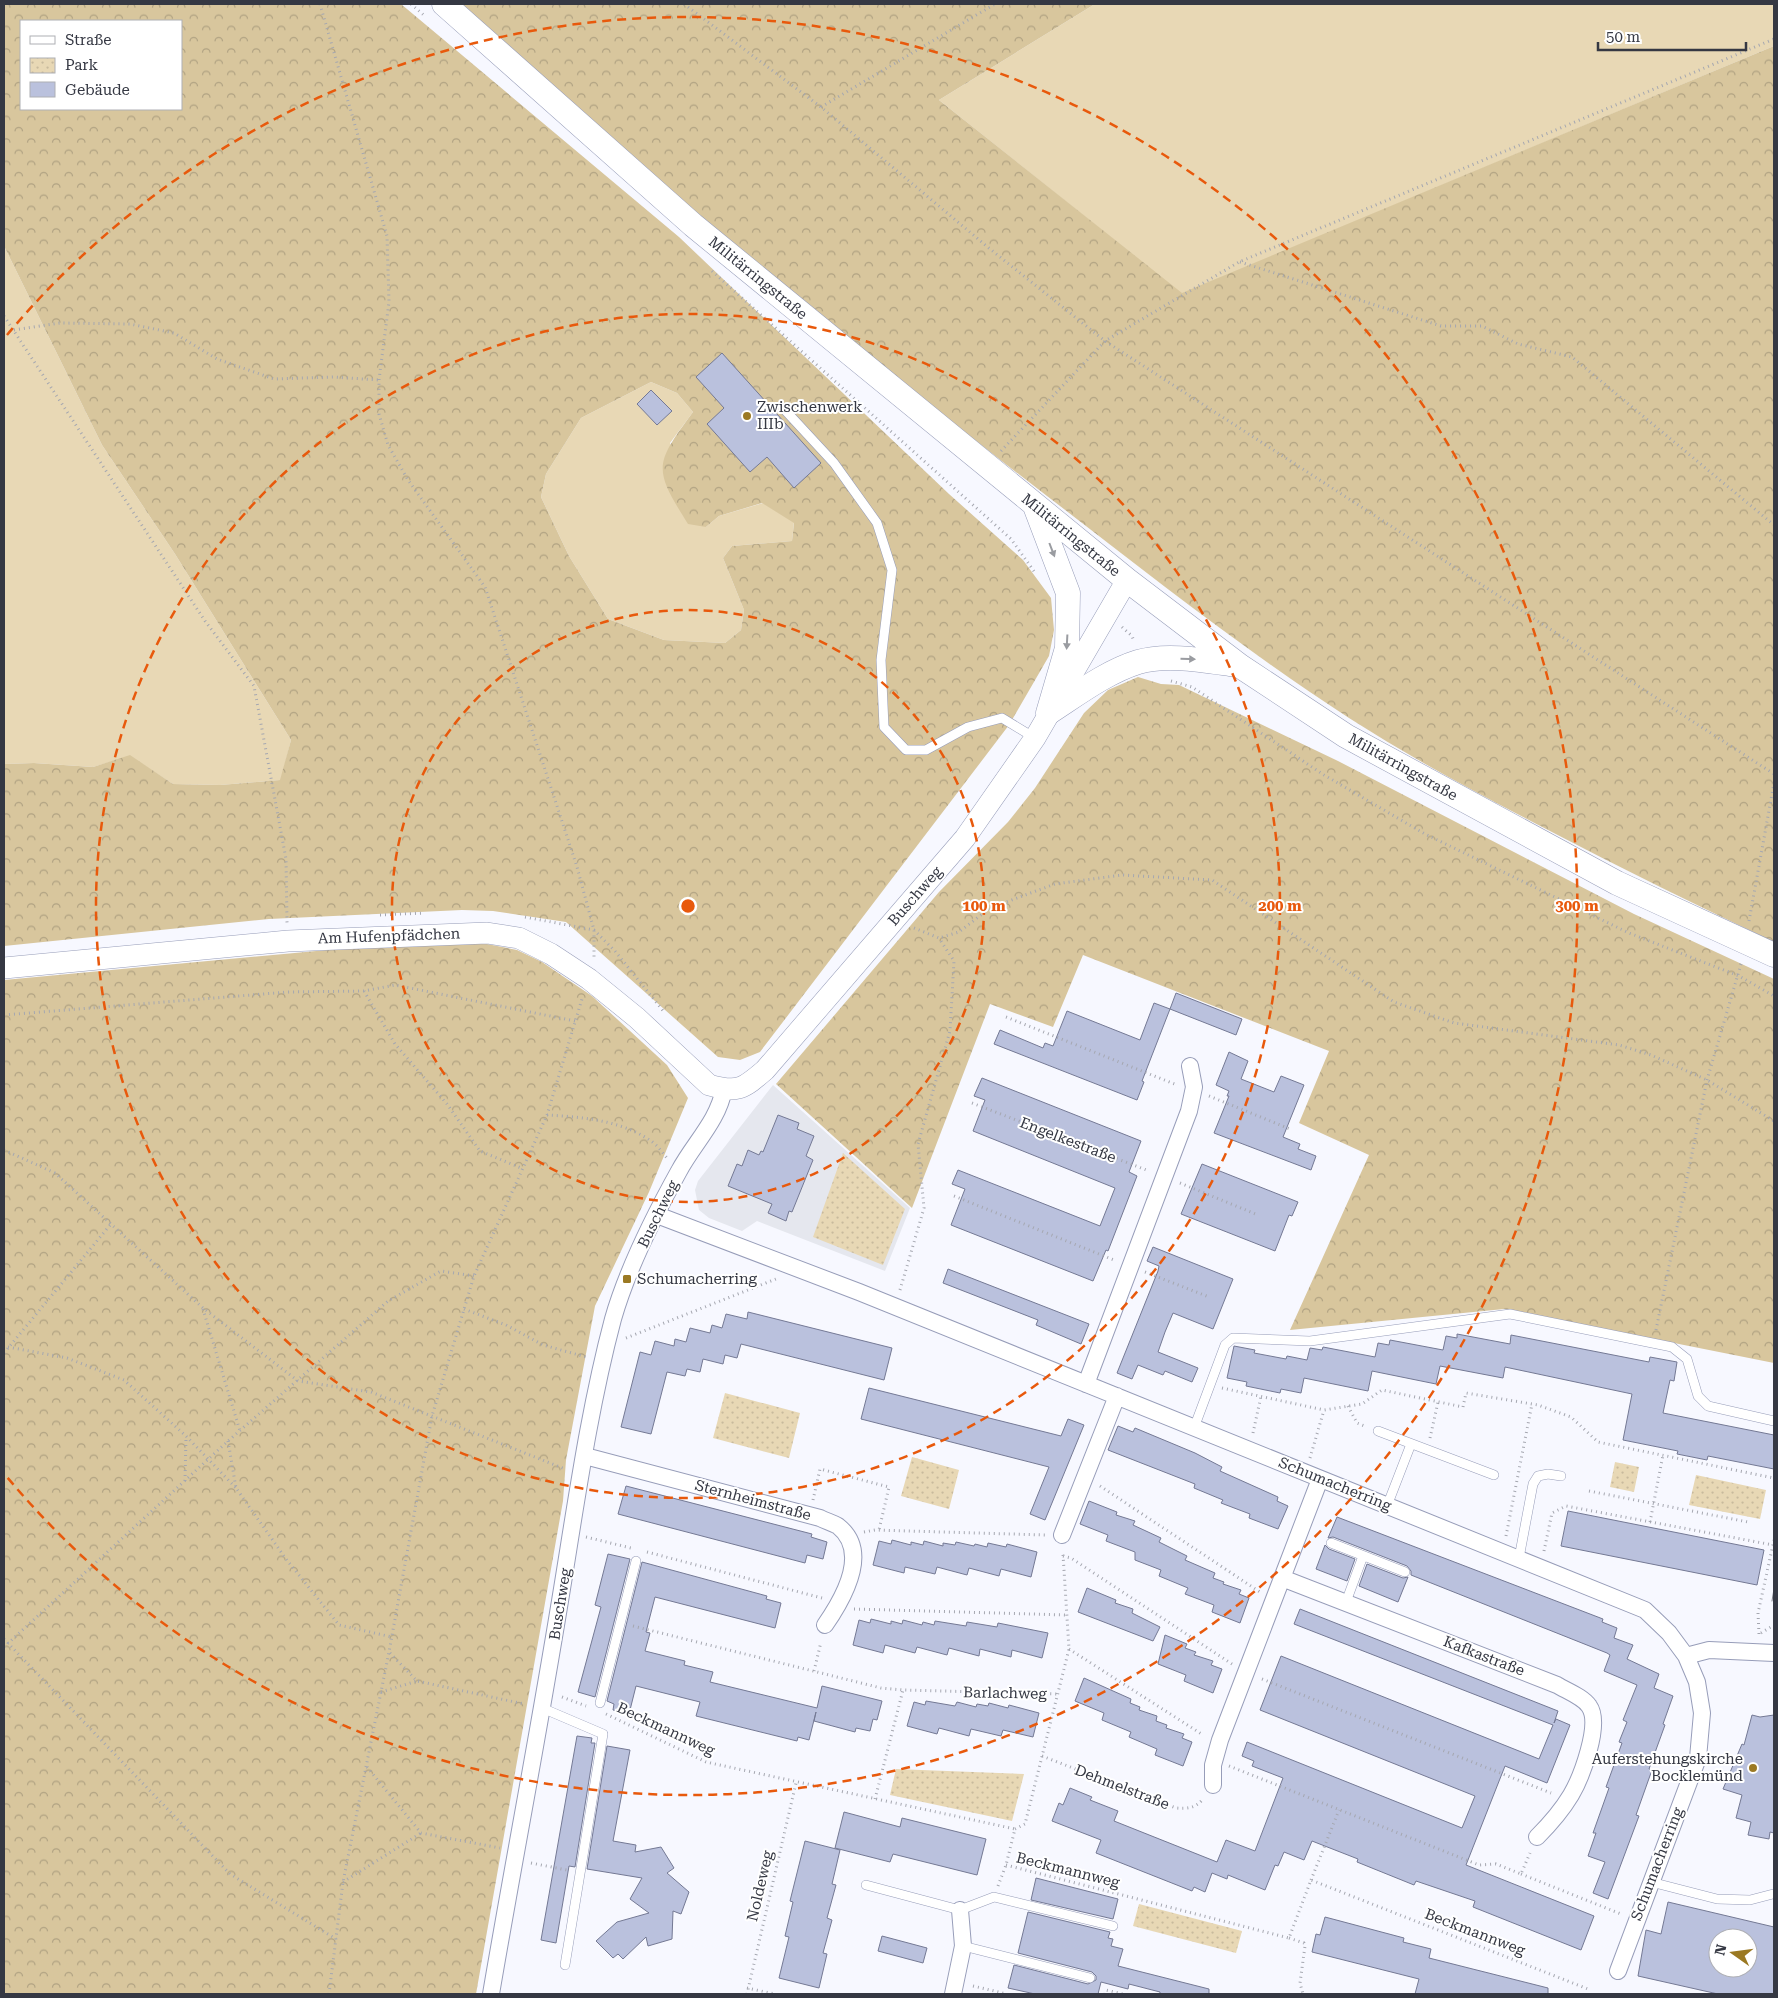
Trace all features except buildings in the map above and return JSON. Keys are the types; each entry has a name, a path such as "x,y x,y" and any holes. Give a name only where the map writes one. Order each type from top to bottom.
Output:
{"main road":[{"name":"Militärringstraße","path":"439,14 1035,506 1127,580 1240,666 1346,736 1617,883 1774,955"},
{"path":"1035,506 1068,593 1067,648 1048,713"},
{"path":"1048,713 1122,668 1140,661 1189,658 1240,666"}],"street":[{"name":"Buschweg","path":"491,1994 515,1850 545,1691 580,1475 602,1364 614,1317 627,1279 679,1170 713,1120 721,1104 724,1089 745,1088 765,1070 965,838 1035,738 1127,580"},
{"name":"Am Hufenpfädchen","path":"4,968 288,941 488,933 519,938 552,954 589,979 638,1018 709,1085 724,1089"},
{"path":"1086,1384 1189,1111 1193,1090 1190,1066"},
{"name":"Schumacherring","path":"657,1215 895,1307 1503,1551 1645,1610 1669,1633 1686,1656 1697,1682 1702,1713 1698,1758 1618,1971"},
{"path":"1062,1535 1117,1396"},
{"name":"Sternheimstraße","path":"585,1456 809,1515 838,1526 847,1536"},
{"path":"1213,1785 1216,1753 1282,1578 1313,1476"},
{"path":"825,1624 838,1606 848,1584 854,1559 847,1536"},
{"name":"Kafkastraße","path":"1282,1578 1557,1685 1590,1707 1594,1720 1593,1736 1568,1799 1552,1821 1537,1836"},
{"path":"1686,1656 1709,1650 1774,1653"},
{"path":"954,1988 963,1946 960,1910"}],"lane":[{"path":"784,409 834,463 877,523 892,570 882,660 884,727 906,750 926,750 968,727 1002,718 1035,738"},
{"path":"1194,1428 1225,1344 1233,1338 1310,1341 1510,1314 1672,1347 1687,1359 1698,1396 1708,1406 1774,1420"},
{"path":"1378,1431 1494,1475"},
{"path":"1387,1506 1410,1444"},
{"path":"1519,1558 1533,1484 1538,1476 1548,1474 1561,1476"},
{"path":"1331,1543 1405,1572"},
{"path":"1346,1602 1363,1556"},
{"path":"597,1707 636,1561"},
{"path":"542,1708 603,1734 565,1965"},
{"path":"1651,1882 1717,1898 1750,1900 1773,1894"},
{"path":"866,1885 960,1910 994,1897 1113,1926"},
{"path":"963,1946 1090,1978"}],"path":[{"path":"320,4 387,236 390,271 389,302 378,380 379,414 388,446 408,480 485,587 527,721 577,867 594,930 594,959 575,1021 567,1055 547,1115 521,1168 474,1276 432,1416 392,1637 344,1882 329,1994"},
{"path":"411,4 439,14"},
{"path":"684,4 821,107 1105,341 1774,774"},
{"path":"821,107 995,4"},
{"path":"988,467 1008,441 1105,341 1239,262 1774,39"},
{"path":"1239,262 1440,326 1482,326 1518,344 1572,357 1774,525"},
{"path":"707,267 1011,539 1037,576"},
{"path":"4,316 205,621 254,686 286,859 288,941"},
{"path":"14,330 60,323 130,324 174,333 216,359 274,379 333,377 378,380"},
{"path":"1107,614 1132,636 1140,661"},
{"path":"1164,680 1192,687 1324,775 1425,834 1629,933 1738,976 1774,996"},
{"path":"1653,1343 1706,1080 1738,976 1774,783"},
{"path":"939,938 959,932 990,908 1054,884 1122,875 1212,880 1394,1002 1454,1023 1619,1045 1651,1055 1706,1080 1774,1121"},
{"path":"895,1307 924,1208 918,1144 950,1030 954,961 939,938 914,928 898,917"},
{"path":"594,930 616,951 670,1020"},
{"path":"4,1015 288,992 364,991 395,985 575,1021"},
{"path":"364,991 395,1044 447,1104 480,1151 521,1168"},
{"path":"1006,1017 1155,1078 1193,1090 1290,1129"},
{"name":"Engelkestraße","path":"972,1102 1258,1214"},
{"path":"547,1115 589,1118 621,1127 651,1141 679,1170"},
{"path":"4,1150 54,1174 203,1308 298,1381 371,1392 580,1475"},
{"path":"954,1196 1209,1297"},
{"path":"4,1353 110,1224"},
{"path":"607,1345 800,1270"},
{"path":"4,1647 228,1441 388,1301 441,1271 474,1276"},
{"path":"203,1308 240,1431"},
{"path":"464,1308 506,1325 543,1345 581,1354 602,1364"},
{"path":"8,1347 67,1358 124,1380 186,1436 236,1488 286,1559 338,1626 392,1637"},
{"path":"1217,1396 1221,1388 1324,1410 1362,1404 1382,1390 1463,1407 1466,1394 1532,1404 1571,1417 1598,1442 1774,1478"},
{"path":"1250,1450 1261,1396"},
{"path":"1427,1450 1438,1402"},
{"path":"1503,1551 1532,1404"},
{"path":"1348,1406 1357,1423 1378,1431"},
{"path":"1313,1476 1324,1410"},
{"path":"185,1481 186,1436"},
{"path":"228,1441 236,1488"},
{"path":"1650,1522 1664,1455"},
{"path":"809,1515 820,1469 889,1487 879,1530"},
{"path":"1085,1476 1273,1601"},
{"path":"1508,1480 1516,1482"},
{"path":"1589,1491 1748,1522"},
{"path":"1540,1566 1552,1513 1566,1506 1773,1545"},
{"path":"847,1536 879,1530 1040,1535"},
{"path":"571,1533 838,1606 1067,1615"},
{"name":"Barlachweg","path":"903,1690 1057,1694 1069,1649 1062,1535"},
{"path":"1761,1633 1758,1613 1774,1540"},
{"path":"1063,1556 1071,1558 1245,1672 1568,1799"},
{"path":"620,1622 881,1688 903,1690 875,1799"},
{"path":"814,1671 825,1624"},
{"path":"1754,1637 1774,1625"},
{"path":"4,1639 230,1874 336,1940"},
{"path":"1069,1649 1216,1753 1339,1810 1479,1865 1496,1864 1636,1920"},
{"path":"389,1652 418,1681"},
{"path":"381,1692 418,1681 542,1708"},
{"name":"Beckmannweg","path":"545,1691 597,1707 706,1762 1015,1829 1006,1866 1289,1938"},
{"path":"1015,1829 1026,1824 1057,1694"},
{"name":"Dehmelstraße","path":"1042,1756 1176,1808 1187,1809 1199,1804 1213,1785"},
{"path":"366,1766 421,1833 515,1850"},
{"name":"Noldeweg","path":"747,1994 796,1783"},
{"path":"1303,1994 1300,1984 1306,1946 1304,1943 1289,1938 1339,1810"},
{"path":"344,1882 421,1833"},
{"path":"1521,1874 1537,1836"},
{"path":"994,1897 1006,1866"},
{"path":"552,1867 568,1870"},
{"name":"Beckmannweg","path":"1311,1880 1588,1989"},
{"path":"748,1988 775,1994"},
{"path":"954,1988 1006,1994"},
{"path":"1105,1994 1106,1990 1123,1994"}],"shaded area":[{"path":"773,1085 910,1208 885,1271 757,1221 742,1231 709,1218 699,1210 695,1190 698,1181"}],"green space":[{"path":"4,4 401,4 679,237 949,494 1023,560 1051,598 1054,630 1049,656 1009,725 760,1052 740,1060 718,1057 566,922 493,911 462,910 269,919 4,946 4,764 34,763 93,767 130,755 173,784 220,785 280,780 291,740 175,554 102,445 4,246","holes":["651,382 677,393 693,412 671,444 665,456 663,467 664,478 669,490 688,524 706,527 719,516 762,503 794,523 792,541 732,546 723,558 744,610 741,630 725,643 664,640 608,619 569,556 541,497 546,474 581,418"]},
{"path":"461,4 1095,4 939,100 1182,293 1774,46 1774,942 1604,859 1447,776 1349,718 1271,665 1047,496 822,318 675,195 531,69"},
{"path":"1095,4 1774,4 1774,46 1182,294 939,100"},
{"path":"4,246 102,445 175,554 291,740 281,780 220,785 173,784 130,756 93,767 34,763 4,764"},
{"path":"651,382 677,393 693,412 670,443 706,527 719,516 763,503 794,522 792,541 732,546 723,558 744,610 741,630 725,643 664,640 608,619 569,556 541,497 546,474 581,418"},
{"path":"1138,677 1161,684 1179,685 1338,761 1634,914 1774,979 1774,1363 1504,1309 1290,1330 1369,1155 1299,1123 1329,1051 1083,955 1053,1027 990,1004 912,1208 776,1084 939,892 1008,822 1035,788 1084,713 1108,690"},
{"path":"487,944 517,950 542,962 592,996 667,1065 688,1098 649,1192 595,1306 566,1460 563,1501 476,1994 4,1994 4,980 381,945"},
{"path":"843,1153 905,1209 883,1265 813,1237"},
{"path":"725,1393 800,1413 789,1458 713,1438"},
{"path":"912,1457 959,1470 949,1509 901,1496"},
{"path":"1615,1462 1639,1467 1634,1492 1610,1487"},
{"path":"1696,1475 1766,1490 1760,1519 1689,1505"},
{"path":"896,1769 1024,1774 1012,1821 890,1795"},
{"path":"1139,1904 1242,1931 1236,1953 1133,1926"}],"tram line":[{"path":"1772,1601 1774,1589"}],"place":[{"name":"Zwischenwerk IIIb","path":"747,416"},
{"name":"Schumacherring","path":"627,1279"},
{"name":"Auferstehungskirche Bocklemünd","path":"1753,1768"}]}
